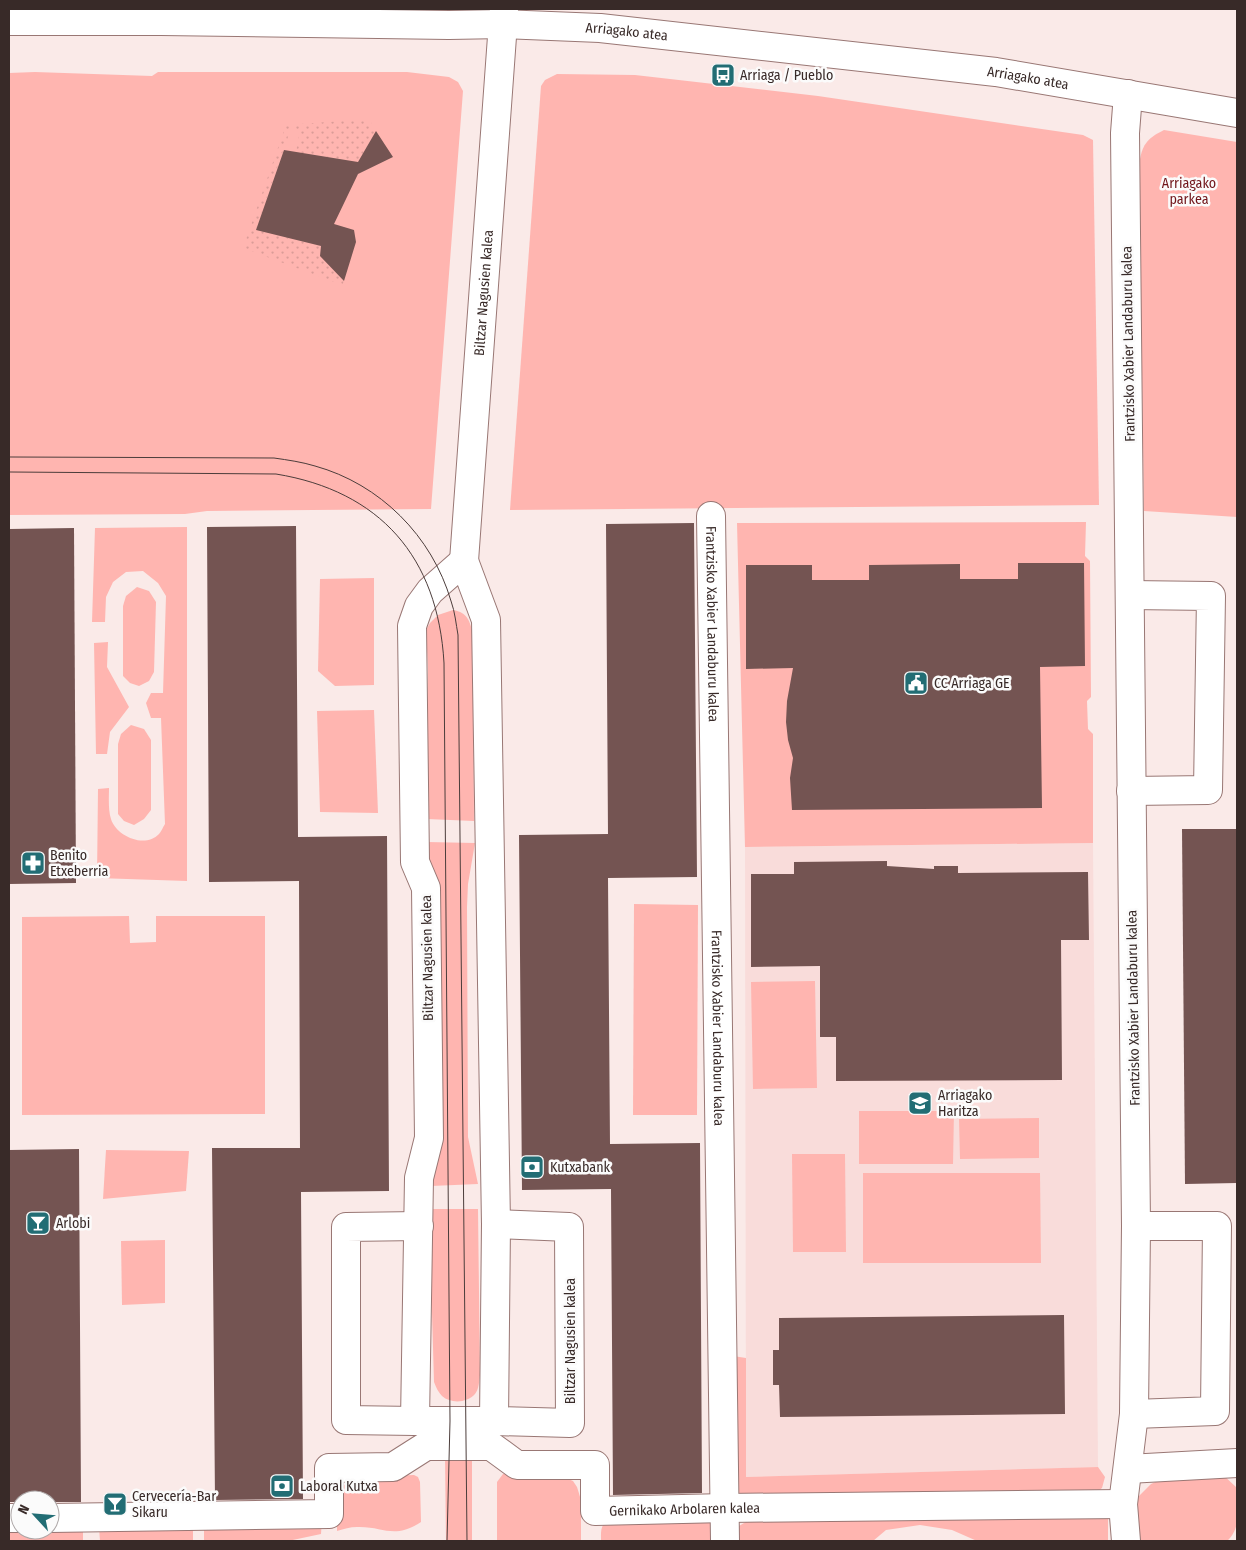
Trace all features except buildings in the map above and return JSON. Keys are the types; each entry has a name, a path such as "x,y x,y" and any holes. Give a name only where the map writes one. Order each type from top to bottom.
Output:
{"street":[{"name":"Arriagako atea","path":"9,21 161,15 449,25 504,17 996,72 1237,113"},
{"name":"Biltzar Nagusien kalea","path":"494,1421 496,1224 486,620 464,561 504,17"},
{"name":"Frantzisko Xabier Landaburu kalea","path":"1126,1541 1122,1504 1134,1414 1136,1226 1125,133 1128,94"},
{"name":"Frantzisko Xabier Landaburu kalea","path":"711,516 725,1541"},
{"name":"Biltzar Nagusien kalea","path":"415,1421 419,1178 429,1138 426,888 416,862 412,626 419,606 430,591 464,561"},
{"path":"1130,595 1211,596 1208,790 1131,791"},
{"name":"Biltzar Nagusien kalea","path":"419,1226 346,1227 346,1420 570,1423 569,1227 496,1224"},
{"path":"1134,1414 1215,1411 1216,1391 1217,1226 1136,1226"},
{"name":"Gernikako Arbolaren kalea","path":"60,1518 329,1514 329,1468 393,1467 426,1446 491,1446 517,1465 595,1465 595,1511 1122,1504"},
{"path":"1128,1469 1237,1463"}],"shaded area":[{"name":"Arriagako Haritza","path":"1093,843 1098,1467 746,1477 745,847"}],"green space":[{"path":"35,72 152,76 158,72 407,72 449,77 458,82 463,91 431,509 207,511 185,514 9,515 9,73"},
{"path":"557,74 635,75 818,96 1083,135 1093,140 1099,505 510,510 541,86 545,80"},
{"path":"369,119 376,131 358,162 296,152 300,130 290,131 256,229 321,246 320,256 341,278 345,279 342,285 243,248 286,125"},
{"name":"Arriagako parkea","path":"1164,130 1237,142 1237,517 1144,511 1139,165 1146,143 1153,136"},
{"name":"CC Arriaga GE","path":"1086,522 1085,556 1090,561 1091,697 1087,701 1088,729 1093,734 1093,843 745,847 737,523"},
{"path":"187,527 187,881 97,878 98,789 109,788 111,819 119,831 125,835 139,840 146,840 159,834 165,824 161,718 151,718 146,703 151,693 163,693 166,596 158,583 143,571 126,572 113,582 106,597 105,622 92,622 95,528"},
{"path":"374,578 374,685 335,686 318,671 320,579"},
{"path":"137,587 149,591 156,602 154,672 149,681 139,686 130,683 123,676 123,606 126,596"},
{"path":"453,610 465,615 473,633 474,821 427,819 428,668 426,630 438,615"},
{"path":"108,642 107,667 129,707 110,732 107,754 96,754 94,643"},
{"path":"374,710 378,813 320,812 317,711"},
{"path":"131,725 144,729 151,740 151,810 144,819 134,825 124,821 118,814 118,744 121,734"},
{"path":"427,842 475,843 468,884 467,907 468,1137 478,1184 431,1186"},
{"path":"634,904 698,905 697,1115 633,1115"},
{"path":"129,916 130,943 156,942 156,916 265,916 265,1114 22,1115 22,917"},
{"path":"815,981 817,1088 753,1089 751,982"},
{"path":"859,1111 954,1111 953,1164 859,1164"},
{"path":"1039,1118 1039,1158 960,1159 959,1119"},
{"path":"106,1150 189,1151 186,1191 103,1199"},
{"path":"792,1154 845,1154 846,1252 793,1252"},
{"path":"863,1173 1040,1173 1041,1263 863,1263"},
{"path":"429,1209 478,1209 480,1375 479,1385 475,1394 463,1401 446,1399 439,1393 434,1382"},
{"path":"165,1240 165,1303 122,1305 121,1241"},
{"path":"733,1356 746,1358 746,1477 1098,1467 1105,1477 1102,1488 1093,1495 735,1497"},
{"path":"445,1456 472,1456 472,1541 446,1541"},
{"path":"1184,1469 1220,1472 1237,1488 1238,1517 1232,1536 1227,1541 1131,1541 1134,1501 1151,1484"},
{"path":"503,1474 559,1475 573,1481 581,1500 581,1541 497,1541 497,1482"},
{"path":"414,1475 418,1477 420,1482 421,1522 396,1531 357,1527 337,1531 338,1498 344,1485 359,1477"},
{"path":"1108,1510 1108,1541 977,1541 952,1530 920,1525 886,1530 873,1541 736,1541 739,1526 754,1517"},
{"path":"322,1519 321,1534 288,1541 204,1541 204,1522"},
{"path":"609,1519 713,1523 712,1541 601,1541 601,1531"},
{"path":"193,1522 193,1541 100,1541 99,1527"},
{"path":"83,1525 83,1541 9,1541 9,1527 10,1540 60,1540 60,1528"}],"tram line":[{"path":"9,457 274,458 310,465 339,474 382,499 417,534 431,555 442,577 452,605 458,635 467,1541"},
{"path":"9,472 276,474 313,483 345,496 373,513 397,535 416,561 430,591 439,625 444,663 450,1421 447,1541"}],"place":[{"name":"Arriaga / Pueblo","path":"723,75"},
{"name":"CC Arriaga GE","path":"916,683"},
{"name":"Benito Etxeberria","path":"33,863"},
{"name":"Arriagako Haritza","path":"920,1103"},
{"name":"Kutxabank","path":"532,1167"},
{"name":"Arlobi","path":"38,1223"},
{"name":"Laboral Kutxa","path":"282,1486"},
{"name":"Cervecería-Bar Sikaru","path":"115,1504"}]}
